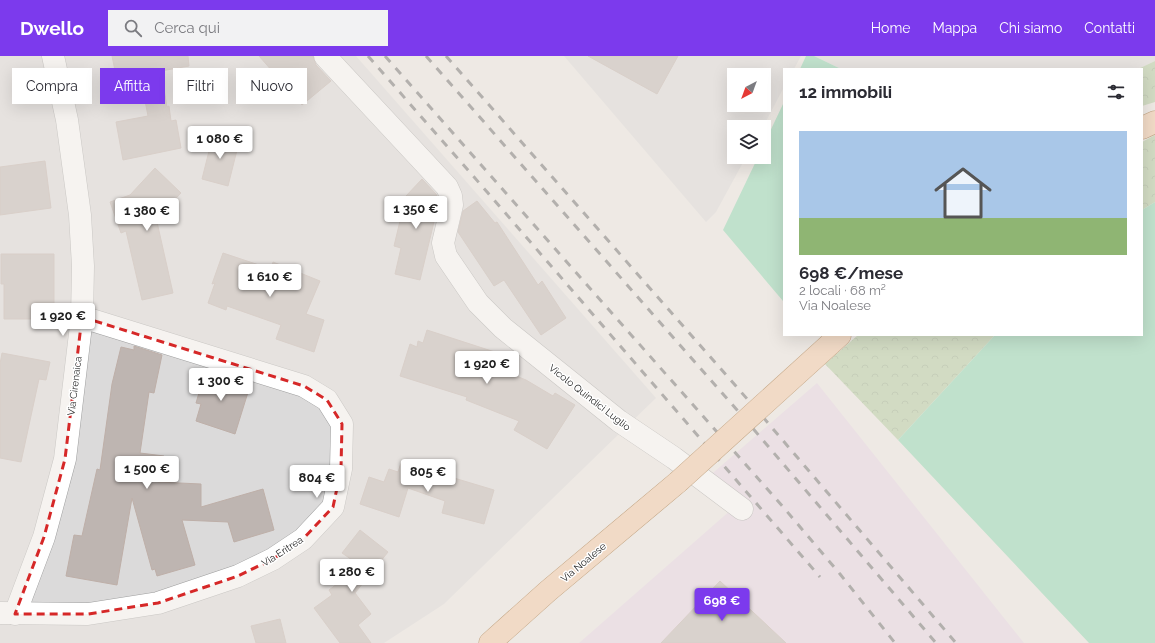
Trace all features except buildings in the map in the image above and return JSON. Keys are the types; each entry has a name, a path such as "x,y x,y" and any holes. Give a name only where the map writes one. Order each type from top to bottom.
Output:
{"main road":[{"path":"1143,128 1155,122"},
{"name":"Via Noalese","path":"490,643 548,591 678,482 835,340"}],"street":[{"name":"Via Cirenaica","path":"8,613 44,537 65,459 82,317 83,266 80,215 67,120 53,56"},
{"name":"Vicolo Quindici Luglio","path":"325,56 447,187 451,196 452,205 443,243 444,249 446,256 478,303 503,328 619,421 674,458 742,509"},
{"name":"Via Eritrea","path":"8,613 88,614 158,603 238,576 273,559 303,539 333,507 341,469 342,424 326,400 304,386 82,317"}],"highlighted area":[{"path":"82,317 304,386 327,400 342,424 341,469 333,507 303,539 273,559 238,576 158,603 88,614 15,614 44,537 65,459"}],"shaded area":[{"path":"0,56 356,56 656,398 444,604 384,643 0,643"},
{"path":"564,56 801,56 795,68 783,68 783,89 771,112 771,68 727,68 727,112 771,112 767,120 727,120 727,164 742,164 716,212 706,222"},
{"path":"814,56 1155,56 1155,61 1140,68 839,68"},
{"path":"817,383 1024,643 579,643 732,509 707,478"}],"green space":[{"path":"806,56 814,56 839,68 800,68"},
{"path":"1155,61 1155,102 1143,106 1143,68 1140,68"},
{"path":"783,104 783,301 723,230 755,164 771,164 771,129"},
{"path":"1155,135 1155,202 1143,209 1143,141"},
{"path":"1155,202 1155,643 1089,643 898,440 994,336 1143,336 1143,209"},
{"path":"857,336 994,336 898,440 825,364"}],"railway":[{"path":"368,56 820,577"},
{"path":"385,56 784,508 840,574 895,643"},
{"path":"426,56 744,418 936,643"},
{"path":"446,56 756,409 956,643"}]}
